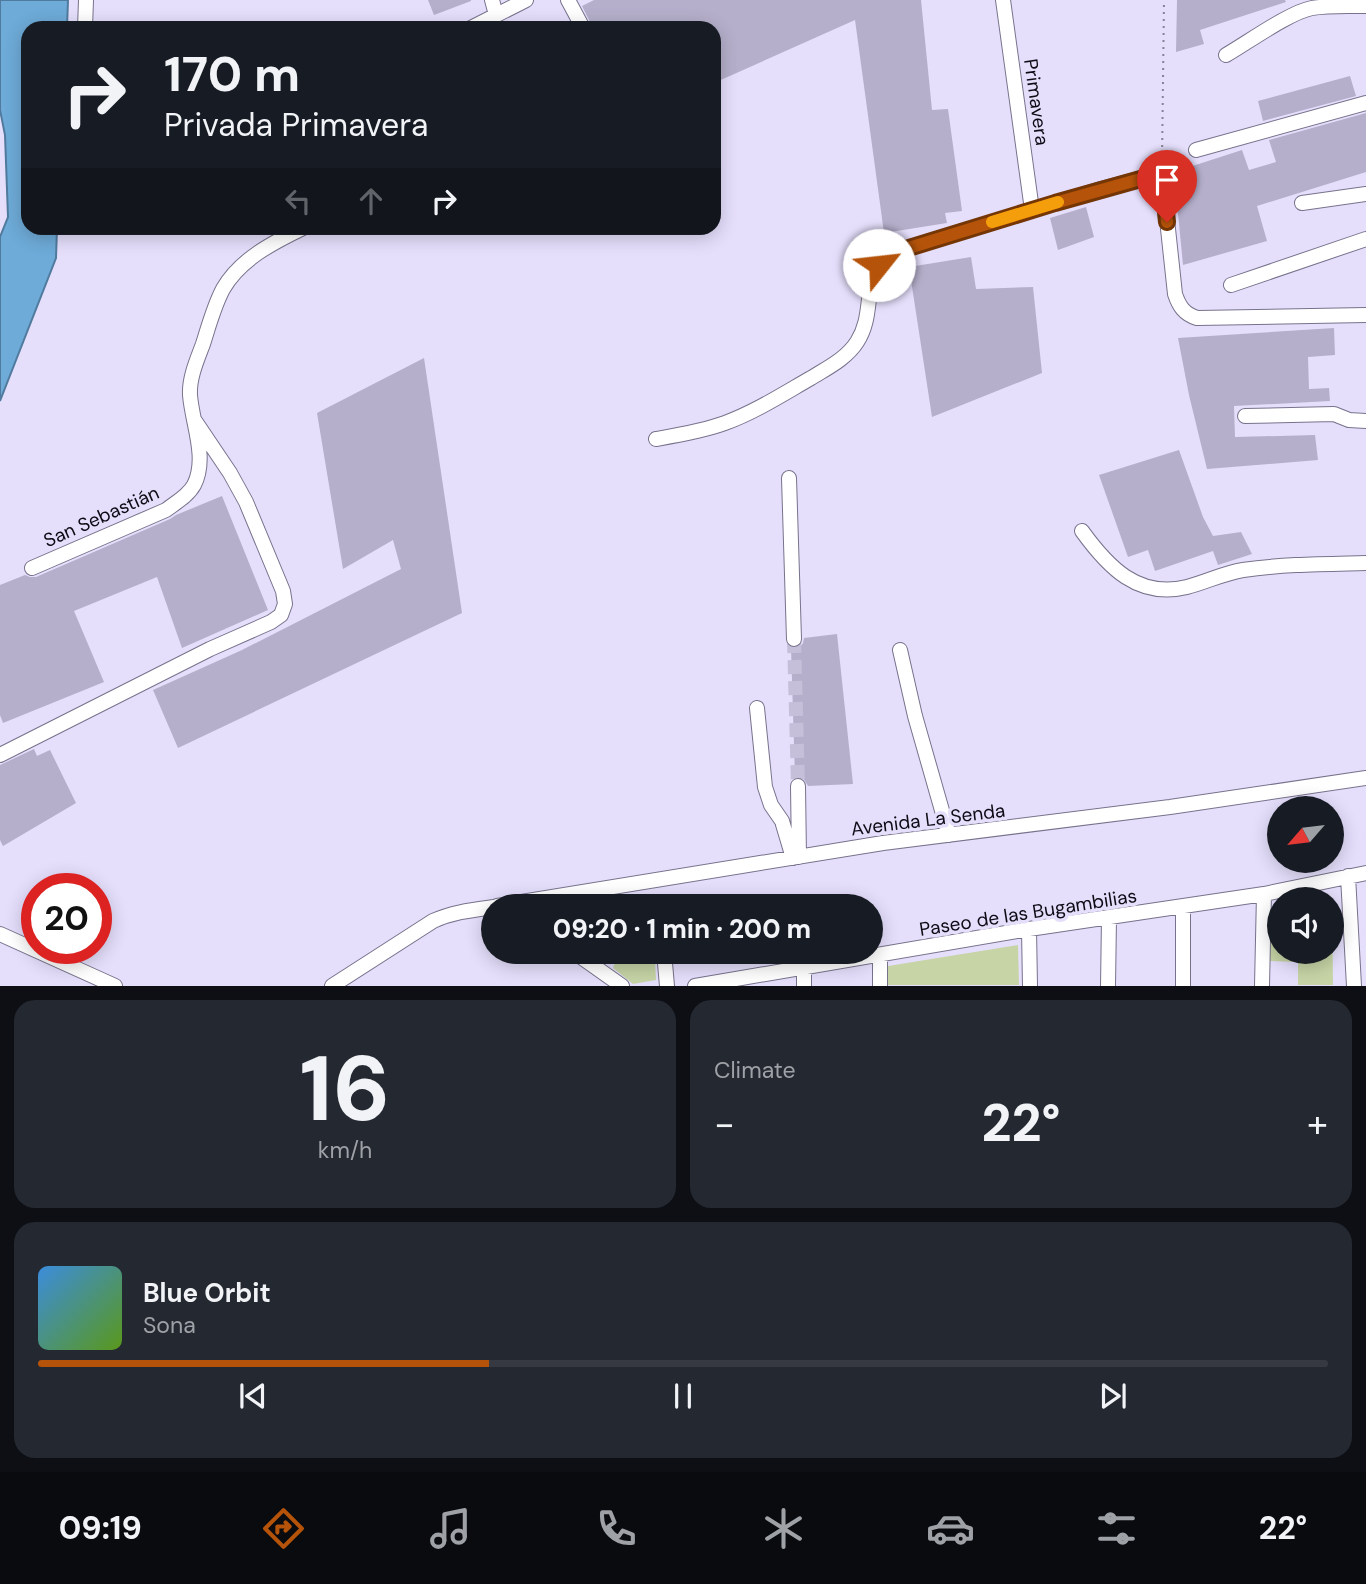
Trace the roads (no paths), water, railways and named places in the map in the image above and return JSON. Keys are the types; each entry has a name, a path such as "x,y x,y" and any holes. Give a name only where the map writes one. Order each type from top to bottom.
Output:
{"street":[{"path":"85,21 86,0"},
{"path":"492,0 496,15"},
{"path":"484,21 526,0"},
{"path":"568,0 579,21"},
{"name":"Primavera","path":"1003,0 1032,209"},
{"path":"1226,55 1285,19 1309,8 1366,6"},
{"path":"1196,150 1366,103"},
{"path":"656,439 711,428 752,411 845,356 859,339 874,272 886,258 902,250 1032,209 1162,173 1175,294 1182,310 1189,316 1366,315"},
{"path":"1302,203 1366,194"},
{"name":"San Sebastián","path":"32,568 166,510 193,486 198,471 199,454 190,394 192,375 212,314 233,274 260,251 290,235"},
{"path":"1231,285 1366,239"},
{"path":"1245,416 1334,414 1349,420 1366,421"},
{"path":"0,755 281,615 285,604 283,592 246,502 195,421"},
{"path":"789,478 794,639"},
{"path":"1082,531 1113,569 1131,581 1169,590 1240,571 1278,565 1366,563"},
{"path":"900,650 915,716 949,835"},
{"path":"757,708 765,787 796,857"},
{"name":"Avenida La Senda","path":"573,894 883,843 1170,807 1366,778"},
{"path":"796,857 797,786"},
{"name":"Paseo de las Bugambilias","path":"883,954 1029,929 1264,894 1366,873"},
{"path":"1348,877 1354,985"},
{"path":"1262,985 1264,894"},
{"path":"1183,985 1184,906"},
{"name":"Avenida La Senda","path":"332,985 433,921 445,915 481,909"},
{"path":"1108,985 1109,918"},
{"path":"1029,929 1030,985"},
{"path":"4,943 57,958 115,985"},
{"path":"592,964 622,985"},
{"path":"665,964 667,985"},
{"name":"Paseo de las Bugambilias","path":"695,985 728,983 827,964"},
{"path":"880,964 880,985"},
{"path":"804,968 804,985"}],"water":[{"path":"0,0 68,0 67,21 21,21 21,235 57,235 56,258 0,401 0,237 8,217 5,135 0,110"}],"tunnel":[{"path":"794,639 798,786"}]}
